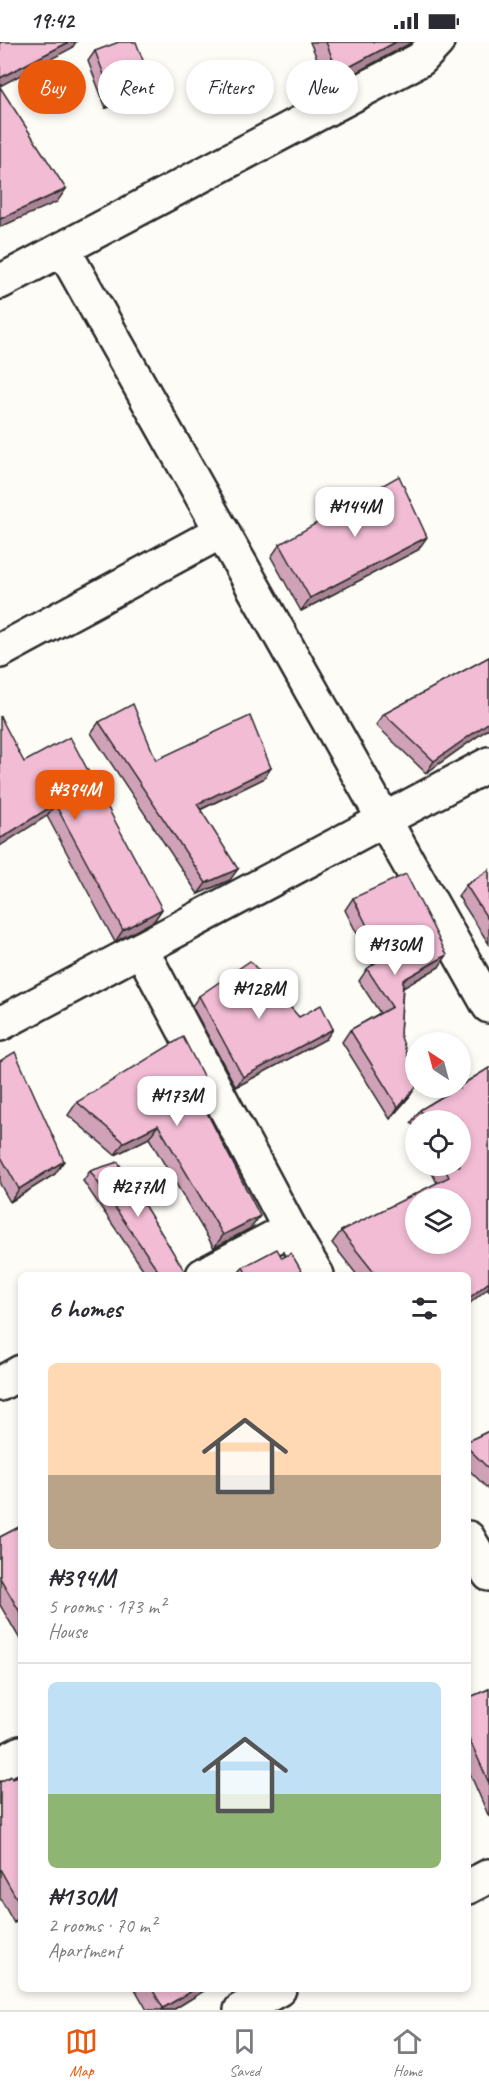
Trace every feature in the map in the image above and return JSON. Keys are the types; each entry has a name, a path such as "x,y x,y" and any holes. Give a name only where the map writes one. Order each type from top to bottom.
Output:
{"street":[{"path":"0,282 422,59 437,42"},
{"path":"63,249 489,1006"},
{"path":"0,651 222,531"},
{"path":"0,1023 489,764"},
{"path":"141,949 314,1272"},
{"path":"209,1272 290,1229"},
{"path":"0,1384 18,1374"},
{"path":"471,1543 489,1574"},
{"path":"0,1764 18,1755"},
{"path":"471,1885 489,1876"},
{"path":"241,2010 274,1992"}],"building":[{"path":"0,42 69,42 34,60 18,60 18,69 0,78"},
{"path":"119,42 136,42 143,60 98,60 95,51"},
{"path":"326,42 396,42 358,62 358,60 333,60"},
{"path":"0,87 66,189 0,219"},
{"path":"399,476 427,537 310,598 280,544"},
{"path":"489,657 489,722 434,761 384,714"},
{"path":"133,704 156,760 250,716 271,768 197,804 238,869 206,883 99,722"},
{"path":"0,716 24,762 70,737 162,909 123,930 55,804 0,838"},
{"path":"489,870 489,921 466,885"},
{"path":"406,874 447,955 403,980 400,1034 405,1048 406,1098 398,1107 350,1030 392,1007 367,969 383,957 353,898"},
{"path":"250,961 299,1017 321,1005 333,1029 243,1077 199,996"},
{"path":"183,1037 214,1097 202,1103 260,1216 223,1235 158,1125 124,1142 77,1102"},
{"path":"15,1052 64,1161 19,1189 0,1155 0,1061"},
{"path":"489,1068 489,1282 471,1297 471,1272 374,1272 341,1231 405,1199 405,1254 471,1254 471,1188 427,1188 448,1176 471,1176 471,1110 420,1110 440,1098 471,1098 471,1079"},
{"path":"118,1162 185,1272 159,1272 90,1171"},
{"path":"277,1249 282,1258 291,1253 302,1272 246,1272 243,1267"},
{"path":"489,1431 489,1469 471,1451 471,1440"},
{"path":"18,1528 18,1609 0,1578 0,1537"},
{"path":"489,1689 489,1783 471,1743 471,1697"},
{"path":"11,1776 12,1779 18,1776 18,1901 0,1869 0,1782"},
{"path":"154,1992 190,1992 163,2008"}]}
